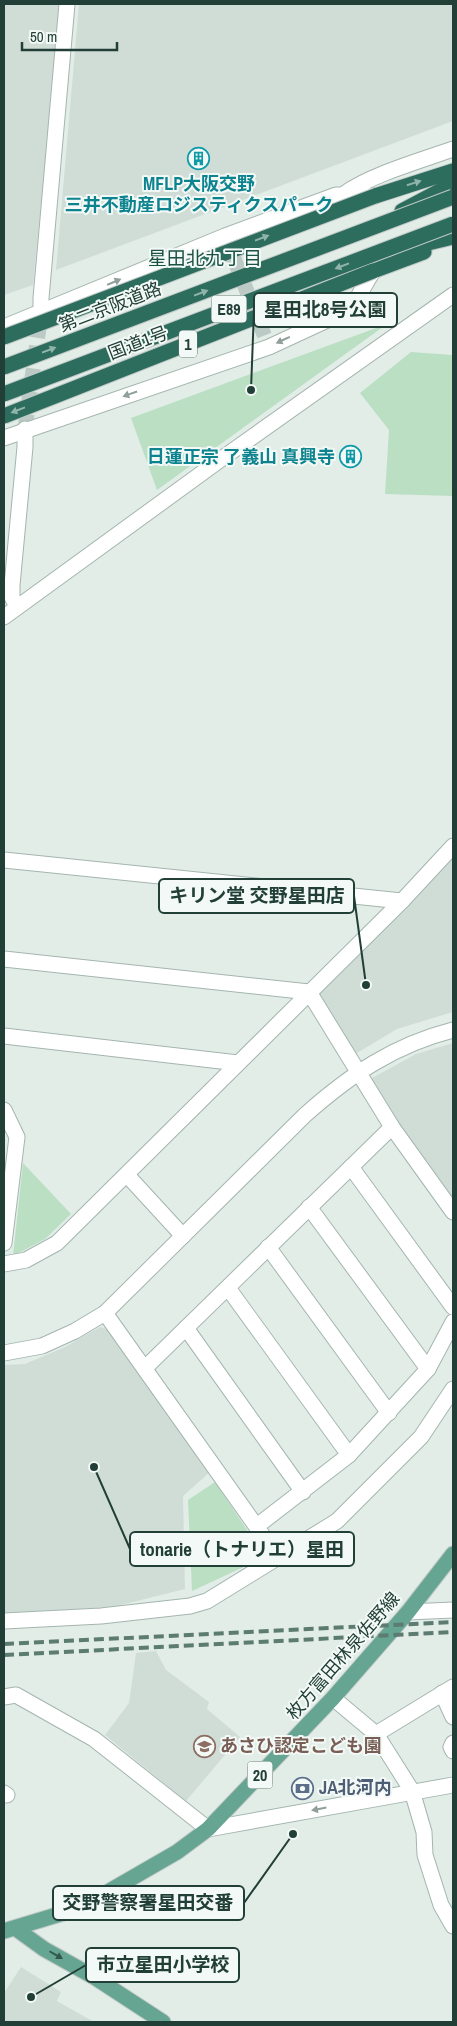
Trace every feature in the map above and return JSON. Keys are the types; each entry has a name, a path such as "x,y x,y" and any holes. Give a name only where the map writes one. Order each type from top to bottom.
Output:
{"highway":[{"path":"4,337 375,196 453,171"},
{"path":"358,233 453,184"},
{"name":"第二京阪道路","path":"4,367 453,197"},
{"name":"E89","path":"4,394 453,224"},
{"path":"368,256 453,239"},
{"name":"国道1号","path":"4,416 453,239"}],"main road":[{"name":"枚方富田林泉佐野線","path":"10,1929 80,1908 177,1852 208,1829 333,1698 408,1612 453,1554"},
{"path":"10,1929 94,1977 163,2022"}],"street":[{"path":"41,313 40,298 67,4"},
{"path":"344,194 352,188 385,174 453,149"},
{"path":"4,327 225,236 336,195 375,196"},
{"path":"4,438 25,429 278,343 350,310 373,271"},
{"path":"4,617 224,457 453,295"},
{"path":"17,607 12,597 12,585 25,429"},
{"path":"4,1264 26,1260 57,1243 402,901 453,846"},
{"path":"4,860 402,901"},
{"path":"4,959 309,992"},
{"path":"309,992 357,1073 392,1127 453,1212"},
{"path":"4,1353 42,1346 75,1331 105,1313 305,1115 337,1086 399,1048 453,1030"},
{"path":"4,1036 238,1064"},
{"path":"4,1110 17,1137 4,1243"},
{"path":"145,1368 392,1127"},
{"path":"351,1167 453,1307"},
{"path":"127,1175 183,1236"},
{"path":"309,1207 428,1369"},
{"path":"268,1247 389,1413"},
{"path":"228,1288 348,1456"},
{"path":"105,1313 278,1557"},
{"path":"257,1526 348,1456 428,1369 453,1322"},
{"path":"186,1328 303,1492"},
{"path":"4,1621 101,1616 190,1606 207,1601 337,1521 421,1437 453,1389"},
{"path":"408,1612 453,1610"},
{"path":"376,1734 447,1690 453,1717"},
{"path":"4,1697 16,1695 94,1739 208,1829 453,1785"},
{"path":"333,1698 376,1734 412,1791 424,1832 425,1855 441,1905 453,1926"},
{"path":"453,1743 451,1747 453,1751"}],"shaded area":[{"path":"4,4 61,4 33,285 4,295"},
{"name":"MFLP大阪交野 三井不動産ロジスティクスパーク","path":"79,4 453,4 453,121 56,270"},
{"path":"453,850 453,1012 397,1029 357,1053 348,1050 318,1000 317,990"},
{"path":"453,1043 453,1203 372,1090 372,1078 416,1054"},
{"path":"100,1327 110,1330 210,1472 183,1496 185,1589 113,1607 4,1613 4,1365 25,1364 65,1347"},
{"path":"156,1651 166,1670 209,1702 207,1709 240,1737 186,1801 105,1735 129,1703 136,1653"},
{"path":"21,1967 61,1992 57,2001 94,2022 5,2022 4,1993"}],"green space":[{"path":"387,324 157,490 131,418"},
{"path":"411,352 453,355 453,496 385,494 389,430 360,393"},
{"path":"23,1163 71,1214 45,1239 13,1256"},
{"path":"215,1482 265,1557 192,1591 188,1500"}],"tunnel":[{"path":"225,236 269,347"},
{"path":"25,429 41,313"}],"railway":[{"path":"4,1644 453,1622"},
{"path":"4,1655 453,1632"}],"place":[{"name":"MFLP大阪交野 三井不動産ロジスティクスパーク","path":"199,159"},
{"name":"星田北8号公園","path":"251,390"},
{"name":"日蓮正宗 了義山 真興寺","path":"351,457"},
{"name":"キリン堂 交野星田店","path":"366,985"},
{"name":"tonarie（トナリエ）星田","path":"94,1467"},
{"name":"あさひ認定こども園","path":"204,1746"},
{"name":"JA北河内","path":"303,1788"},
{"name":"交野警察署星田交番","path":"293,1834"},
{"name":"市立星田小学校","path":"31,1997"}],"district":[{"name":"星田北九丁目","path":"205,258"}]}
